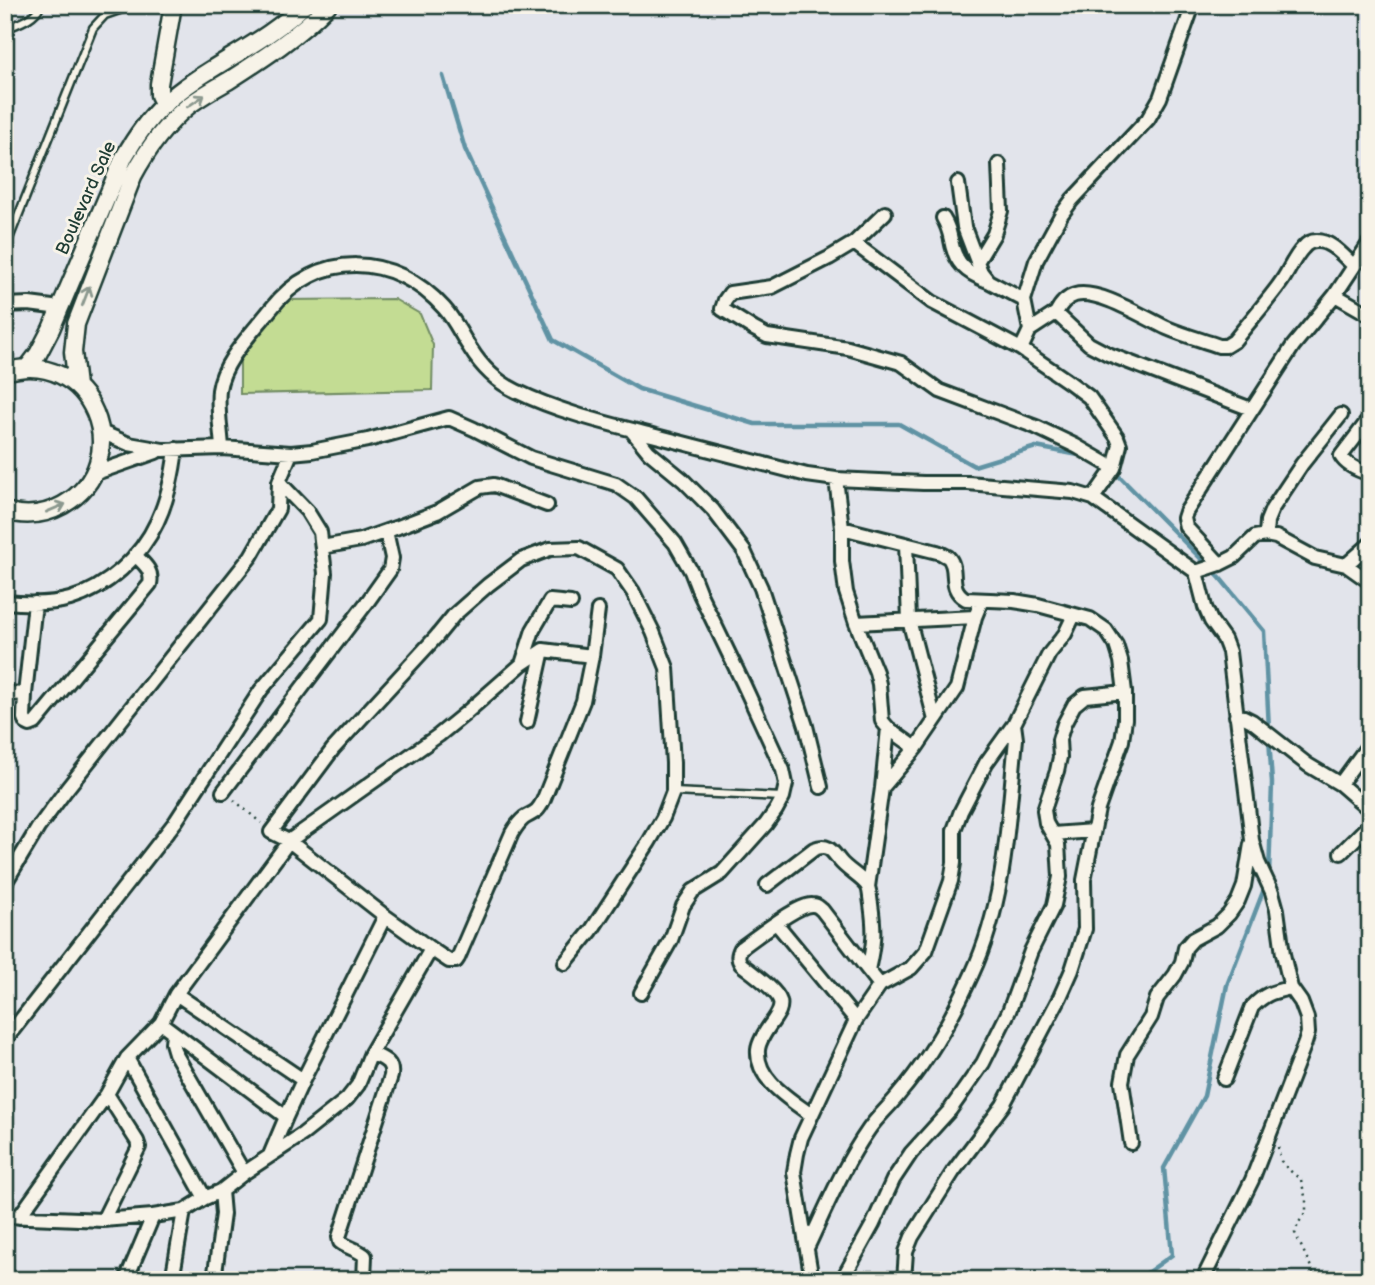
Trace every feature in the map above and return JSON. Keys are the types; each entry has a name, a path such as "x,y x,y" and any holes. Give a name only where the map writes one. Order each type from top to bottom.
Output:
{"street":[{"path":"164,105 159,95 159,84 173,5"},
{"name":"Boulevard Sale","path":"28,367 51,329 124,157 148,121 186,87 269,34 304,5"},
{"path":"77,386 73,363 74,337 80,312 133,176 151,145 188,106 277,50 328,5"},
{"path":"1030,330 1024,300 1036,261 1072,200 1148,119 1160,98 1193,5"},
{"path":"977,262 994,234 1001,211 999,164"},
{"path":"958,183 964,228 981,272 988,281"},
{"path":"886,213 854,243 829,258 772,286 730,293 722,309 754,330 768,335 848,348 901,363 940,391 1036,427 1114,468"},
{"path":"943,218 949,226 955,256 963,267 975,276 1024,300"},
{"path":"1021,349 1030,330 1056,313 1062,302 1076,294 1096,295 1118,303 1170,330 1226,346 1234,341 1278,287 1298,254 1310,242 1325,243 1353,265"},
{"path":"1220,565 1186,527 1185,512 1293,346 1335,295 1370,242"},
{"path":"854,243 932,302 1021,349 1088,397 1120,445 1114,468 1093,498"},
{"path":"222,448 219,390 233,357 292,285 316,272 355,265 390,272 426,291 446,310 484,368 514,390 545,404 631,430 807,475 836,479 968,483 1073,492 1093,498 1196,572 1205,607 1229,652 1252,840 1258,862 1272,892 1291,988 1301,1002 1307,1018 1308,1032 1252,1180 1206,1273"},
{"path":"1335,295 1370,315"},
{"path":"5,304 60,308"},
{"path":"1056,313 1089,344 1108,355 1251,409"},
{"path":"51,329 59,335 74,337"},
{"path":"5,372 28,367 41,368 66,378 77,386 93,407 101,432 100,453 93,474 84,489 71,501 56,509 38,514 13,513 5,527"},
{"path":"1266,535 1267,521 1272,509 1302,464 1341,415"},
{"path":"101,432 130,444 170,449 222,448 291,453 368,440 449,418 531,458 616,484 636,498 675,543 691,571 783,770 786,784 783,797 766,824 722,873 694,891 683,906 671,940 641,993"},
{"path":"1370,418 1365,432 1341,456 1362,472 1370,474"},
{"path":"631,430 649,452 713,510 744,551 761,587 806,726 821,787"},
{"path":"93,474 170,449"},
{"path":"5,602 61,601 86,593 113,576 135,555 151,534 164,505 174,468 170,449"},
{"path":"5,883 59,799 251,556 278,509 279,482 291,453"},
{"path":"836,479 846,592 876,672 882,721 916,748"},
{"path":"5,1040 176,821 261,690 321,619 325,573 320,532 307,511 279,482"},
{"path":"322,547 361,540 437,512 480,487 494,485 547,505"},
{"path":"842,528 947,556 952,565 955,589 967,599 1014,601 1090,619 1106,630 1116,645 1125,692 1122,741 1105,785 1093,831 1084,880 1085,929 1072,970 1003,1105 953,1172 912,1237 906,1252 904,1280"},
{"path":"223,792 390,570 392,558 386,531"},
{"path":"1196,572 1220,565 1234,557 1255,537 1266,535 1276,537 1315,558 1346,565 1370,582"},
{"path":"906,544 909,620 935,720"},
{"path":"1346,565 1370,544"},
{"path":"565,963 591,931 649,842 663,818 673,792 667,668 633,592 617,569 579,548 550,549 521,560 454,615 333,749 271,832 289,841 385,916 453,962 458,958 512,834 518,824 538,811 543,801 583,701 598,610"},
{"path":"35,603 24,718 30,725 35,723 150,584 148,568 135,555"},
{"path":"882,788 916,748 957,688 982,600"},
{"path":"522,664 533,630 550,601 571,603"},
{"path":"812,1280 794,1172 799,1146 811,1115 856,1020 880,985 911,968 926,951 951,881 954,831 961,811 986,763 1014,724 1049,654 1065,634 1074,615"},
{"path":"856,623 975,617"},
{"path":"527,722 543,650"},
{"path":"19,1217 107,1094 127,1058 160,1023 176,994 289,841 439,735 522,664 543,650 592,656"},
{"path":"842,1280 873,1224 893,1180 911,1153 950,1110 983,1063 1009,1011 1031,951 1054,905 1060,877 1058,844 1046,823 1044,810 1057,771 1059,740 1064,724 1074,705 1084,696 1125,692"},
{"path":"5,693 25,694"},
{"path":"1236,716 1252,721 1370,810"},
{"path":"807,1248 853,1153 870,1127 925,1061 949,1021 973,972 996,907 1001,880 1016,739 1014,724"},
{"path":"868,970 874,926 868,887 888,728"},
{"path":"1340,785 1370,743"},
{"path":"1341,853 1370,824"},
{"path":"1053,834 1093,831"},
{"path":"1132,1143 1122,1083 1127,1055 1151,1017 1157,998 1178,969 1185,948 1193,939 1217,926 1238,901 1244,886 1252,840"},
{"path":"767,885 814,849 827,846 868,887"},
{"path":"1060,877 1084,880"},
{"path":"811,1115 778,1090 759,1063 758,1047 781,1008 780,1000 741,964 738,954 741,948 804,907 817,906 880,985"},
{"path":"270,1156 303,1080 385,916"},
{"path":"776,923 856,1020"},
{"path":"5,1216 103,1220 153,1216 184,1211 221,1191 303,1134 347,1099 358,1085 372,1053 431,949"},
{"path":"1224,1079 1252,1007 1269,993 1291,988"},
{"path":"176,994 303,1080"},
{"path":"160,1023 286,1117"},
{"path":"173,1033 175,1053 244,1173"},
{"path":"364,1280 365,1256 362,1252 343,1245 339,1237 391,1076 390,1063 372,1053"},
{"path":"127,1058 205,1198"},
{"path":"103,1220 139,1147 107,1094"},
{"path":"214,1280 223,1213 221,1191"},
{"path":"172,1280 184,1211"},
{"path":"126,1280 153,1216"}],"lane":[{"path":"5,29 32,17 41,5"},
{"path":"5,249 93,28 105,15 134,5"},
{"path":"673,792 783,797"}],"path":[{"path":"223,792 271,832"},
{"path":"1278,1143 1281,1161 1301,1180 1306,1211 1295,1233 1317,1280"}],"green space":[{"path":"394,299 420,314 433,345 432,390 240,394 240,355 283,300"}],"waterway":[{"path":"443,76 465,149 553,340 639,389 755,424 899,424 974,466 1036,447 1084,456"},
{"path":"1115,472 1220,578 1264,631 1269,729"},
{"path":"1269,738 1272,783 1269,876"},
{"path":"1137,1280 1172,1255 1164,1168 1204,1096 1227,985 1266,884"}]}
